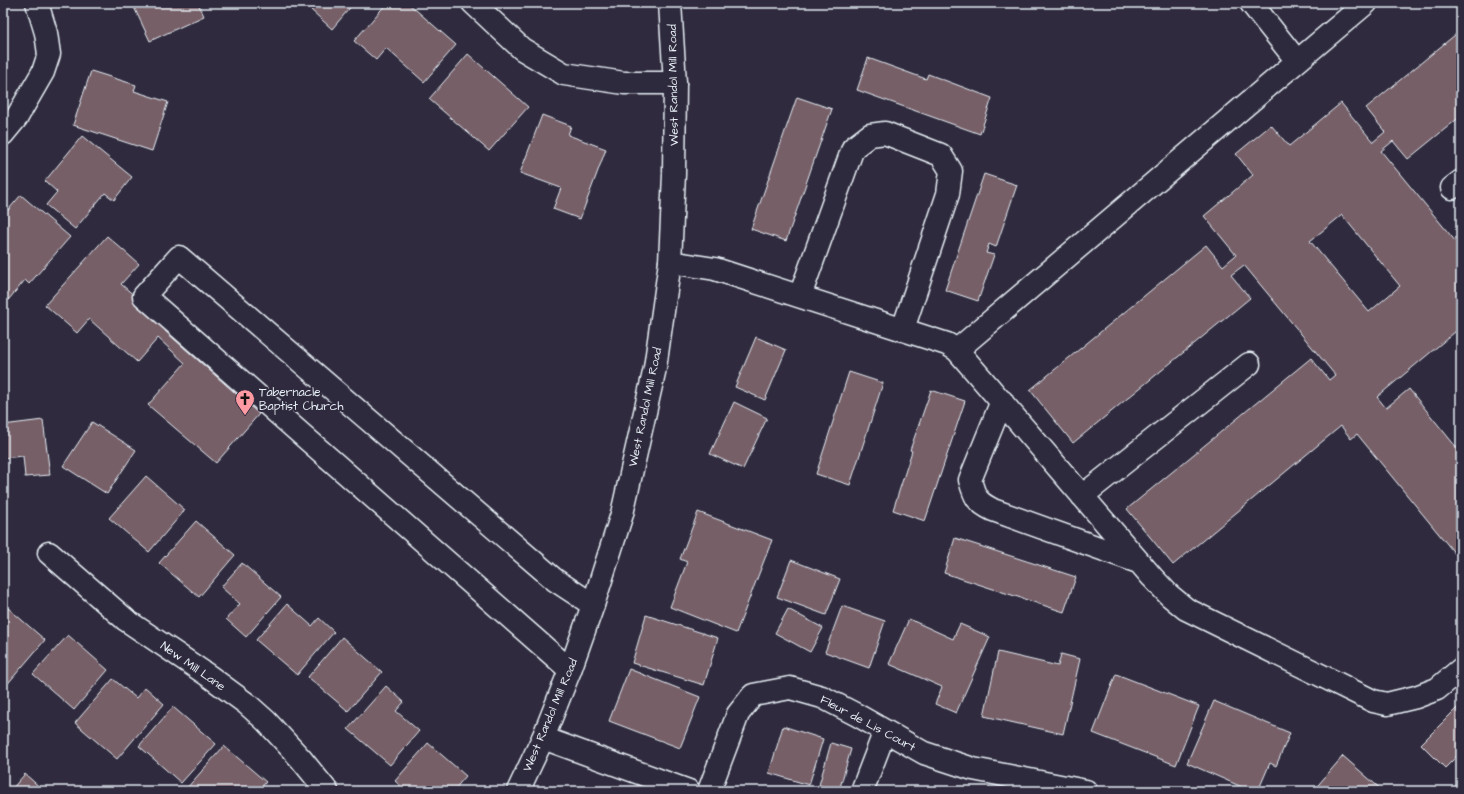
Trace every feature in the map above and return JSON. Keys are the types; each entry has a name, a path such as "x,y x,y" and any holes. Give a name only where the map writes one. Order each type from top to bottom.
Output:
{"street":[{"path":"3,134 21,110 43,72 49,54 46,34 37,3"},
{"path":"473,3 522,49 564,74 624,83 675,82"},
{"name":"West Randol Mill Road","path":"518,791 543,738 570,670 593,604 622,514 653,376 670,262 674,174 675,82 670,3"},
{"path":"1251,3 1297,61"},
{"path":"957,350 1366,3"},
{"path":"800,296 853,148 870,135 885,133 942,155 951,172 948,194 902,329"},
{"path":"570,670 144,296 179,257 555,580 593,604"},
{"path":"670,262 715,269 947,344 957,350 1140,563 1169,595 1186,609 1373,701 1387,704 1416,698 1437,689 1461,669"},
{"path":"1082,496 1249,364"},
{"path":"1002,401 970,480 974,492 981,504 993,510 1140,563"},
{"name":"New Mill Lane","path":"49,553 126,620 209,676 247,704 266,721 301,759 327,791"},
{"name":"Fleur de Lis Court","path":"709,791 738,714 753,695 790,688 822,697 924,753 973,769 1022,780 1086,791"},
{"path":"862,791 884,731"},
{"path":"543,738 689,791"}],"building":[{"path":"132,3 198,3 204,16 150,41"},
{"path":"317,3 354,3 332,29 311,10"},
{"path":"387,3 408,3 456,45 424,82 386,48 376,60 354,41"},
{"path":"1461,30 1461,116 1408,159 1393,141 1381,151 1461,248 1461,327 1377,397 1386,408 1409,389 1461,453 1461,561 1357,434 1351,439 1341,426 1173,565 1127,509 1311,358 1329,380 1335,375 1244,265 1231,275 1250,298 1073,443 1030,390 1206,245 1223,266 1236,255 1204,216 1253,175 1236,154 1271,125 1289,146 1341,103 1373,142 1385,132 1366,108","holes":["1342,215 1400,286 1369,312 1310,241"]},
{"path":"468,54 528,107 489,151 429,99"},
{"path":"868,58 926,79 928,74 992,98 980,134 857,90"},
{"path":"91,71 136,85 134,91 168,102 152,151 73,125"},
{"path":"797,97 832,109 786,241 751,229"},
{"path":"542,115 571,126 568,135 606,149 580,219 553,209 561,188 520,173"},
{"path":"82,136 132,177 114,200 105,193 75,229 46,205 57,192 45,181"},
{"path":"984,174 1017,185 996,247 989,244 986,253 994,255 978,301 945,290"},
{"path":"21,195 70,237 29,284 25,280 4,305 3,216"},
{"path":"107,236 139,264 121,284 169,326 165,331 259,414 216,463 148,405 185,363 158,338 137,362 89,319 77,333 45,305"},
{"path":"756,337 786,350 765,400 735,387"},
{"path":"849,372 883,383 850,485 816,474"},
{"path":"931,390 965,401 925,521 893,510 912,451 910,450"},
{"path":"734,402 767,418 743,469 710,454"},
{"path":"43,420 50,475 25,477 23,456 3,458 3,425"},
{"path":"92,422 136,450 107,494 63,466"},
{"path":"146,476 185,510 149,552 109,518"},
{"path":"698,512 772,540 736,633 670,607 687,562 680,559"},
{"path":"196,521 235,555 199,597 159,563"},
{"path":"955,538 1076,577 1064,612 944,573"},
{"path":"791,560 840,579 826,615 777,597"},
{"path":"242,563 281,597 246,637 226,619 240,604 221,587"},
{"path":"287,604 312,626 319,618 334,632 297,675 256,640"},
{"path":"842,606 885,621 869,668 825,652"},
{"path":"8,608 45,640 4,688 3,613"},
{"path":"788,609 823,628 810,652 775,633"},
{"path":"646,615 718,638 704,685 632,663"},
{"path":"909,619 953,639 960,624 990,637 956,713 935,704 942,687 889,664"},
{"path":"68,635 108,670 74,710 33,674"},
{"path":"342,637 382,672 348,711 308,677"},
{"path":"998,652 1058,666 1061,654 1080,659 1063,734 984,716"},
{"path":"629,669 700,697 680,748 609,721"},
{"path":"1116,674 1199,706 1176,765 1093,733"},
{"path":"113,679 136,698 145,687 164,704 117,759 75,723"},
{"path":"386,686 404,702 396,711 419,731 390,765 348,729"},
{"path":"1214,701 1290,733 1276,766 1270,763 1258,791 1251,791 1187,763"},
{"path":"1461,704 1461,752 1445,768 1421,744"},
{"path":"173,707 216,744 181,783 139,746"},
{"path":"783,726 823,739 809,785 769,773"},
{"path":"428,743 466,776 453,791 406,791 395,781"},
{"path":"831,743 851,749 839,791 819,785"},
{"path":"224,746 266,782 258,791 188,791 186,789"},
{"path":"1343,756 1383,791 1313,791"},
{"path":"25,774 44,791 10,791"}],"place":[{"name":"Tabernacle Baptist Church","path":"245,416"}]}
